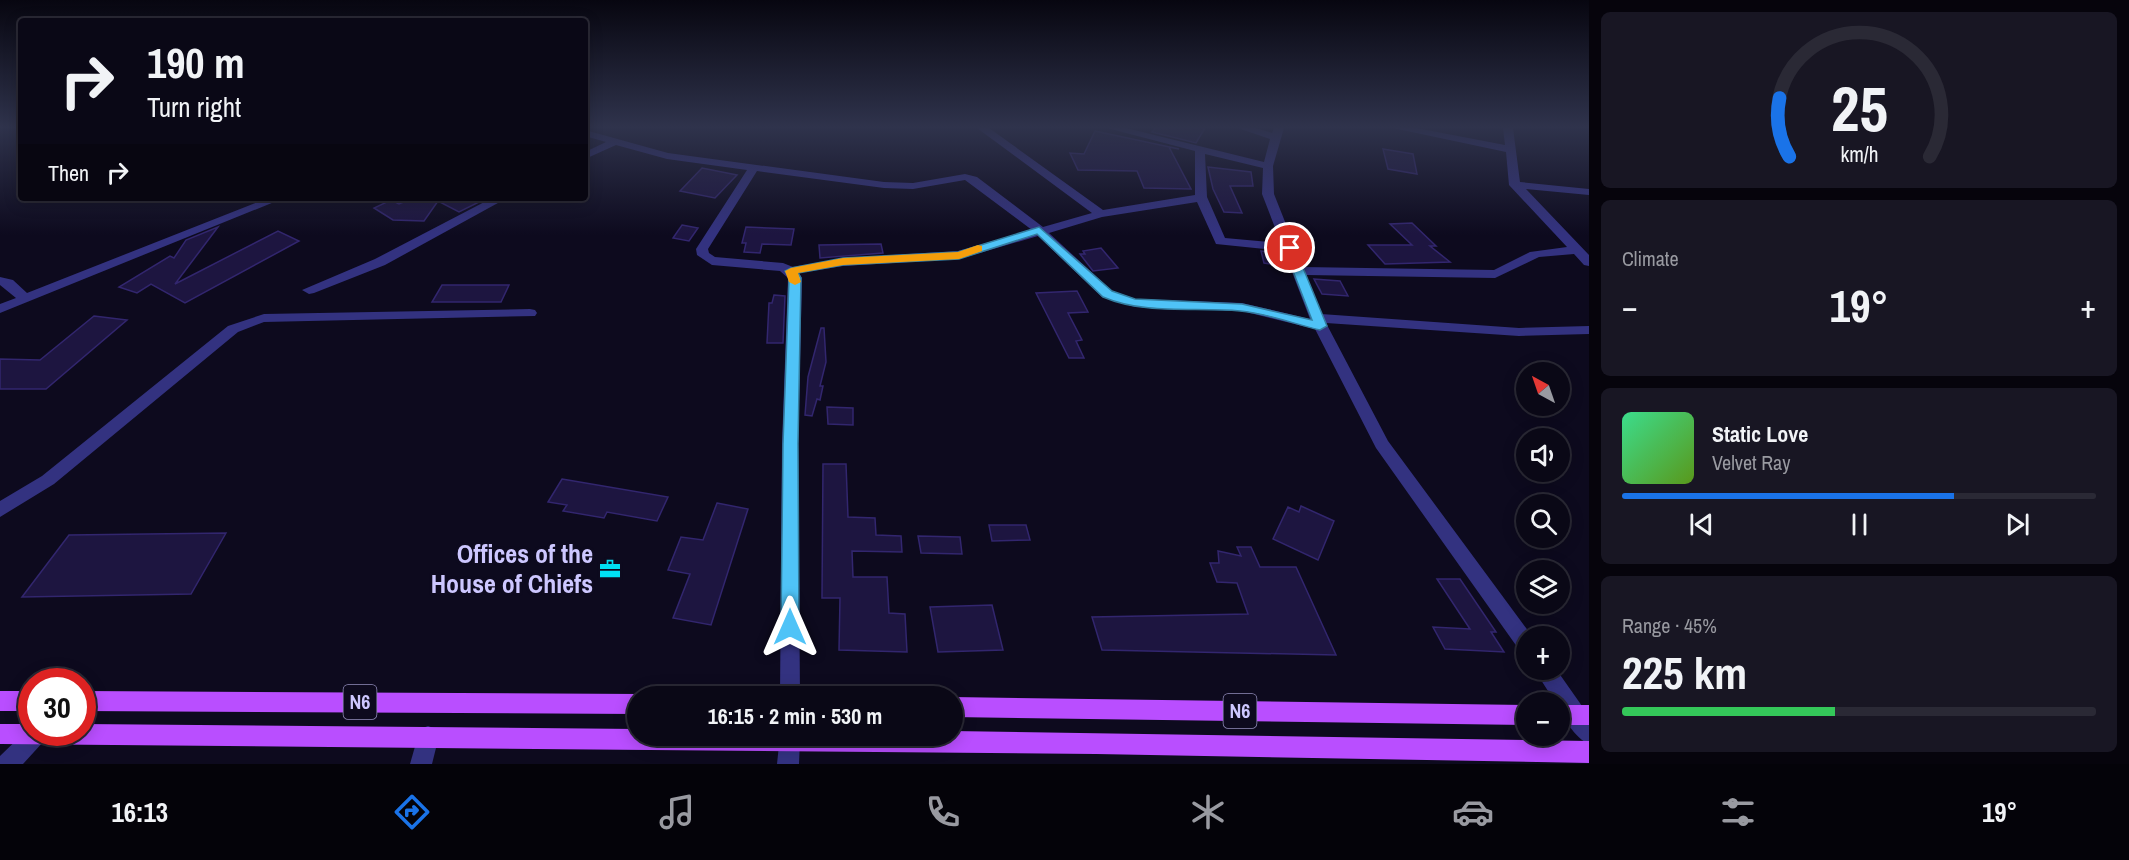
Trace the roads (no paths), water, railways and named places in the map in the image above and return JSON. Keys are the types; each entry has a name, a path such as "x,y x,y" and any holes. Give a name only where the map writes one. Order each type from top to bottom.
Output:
{"main road":[{"path":"0,701 18,701"},
{"name":"N6","path":"96,701 627,704"},
{"name":"N6","path":"963,707 1516,715"},
{"name":"N6","path":"0,734 18,734"},
{"name":"N6","path":"96,734 627,739"},
{"name":"N6","path":"963,743 1589,752"}],"street":[{"path":"734,164 884,185 913,186 965,177 973,179 1039,230 1107,294 1135,303 1242,307 1318,322 1519,332 1589,330"},
{"path":"1031,164 1101,214"},
{"path":"1199,164 1200,198 1220,241 1290,248"},
{"path":"1259,164 1268,166 1268,194 1318,322 1382,444 1516,630"},
{"path":"1511,164 1515,185 1589,262"},
{"path":"755,166 702,249 703,255 712,261 783,267 791,271 795,278 790,444 790,686"},
{"path":"1515,185 1589,192"},
{"path":"791,271 843,262 959,255 1039,230 1101,214 1200,198"},
{"path":"0,309 270,201"},
{"path":"309,290 380,262 495,201"},
{"path":"1299,271 1495,274 1511,270 1527,258 1539,253 1577,250"},
{"path":"0,281 8,283 24,298"},
{"path":"0,510 48,480 233,329 248,322 264,318 530,313"},
{"path":"1552,680 1589,734"},
{"path":"421,764 428,736"},
{"path":"8,764 25,746"},
{"path":"788,764 789,746"}],"place":[{"name":"Offices of the House of Chiefs","path":"610,569"}]}
